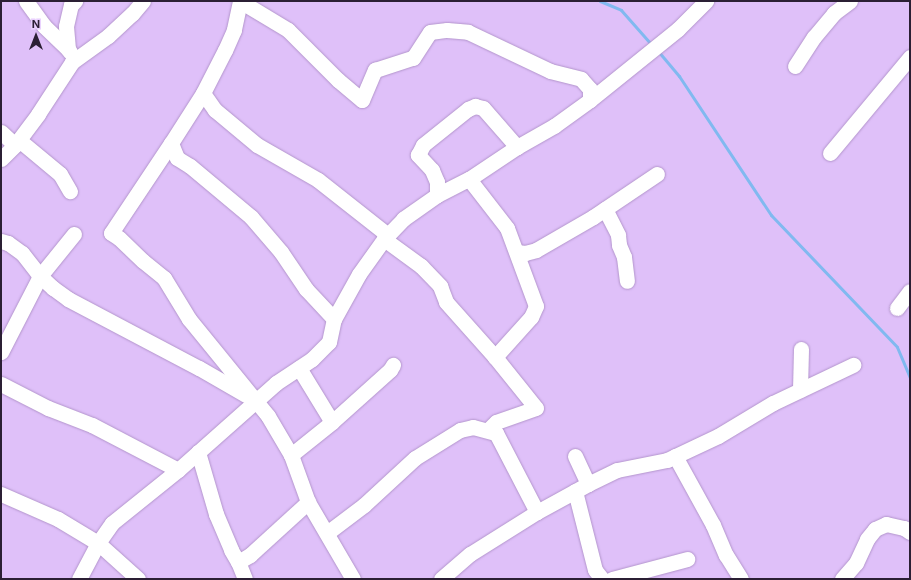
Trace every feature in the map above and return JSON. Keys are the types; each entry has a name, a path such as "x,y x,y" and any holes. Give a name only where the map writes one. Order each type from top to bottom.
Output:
{"street":[{"path":"26,1 44,26 72,54"},
{"path":"1,159 17,142 72,62 72,54 66,26 71,5 75,1"},
{"path":"72,54 132,14 143,1"},
{"path":"353,579 308,502 291,455 268,416 189,319 164,278 143,261 119,238 111,233 204,93 234,30 240,1 288,30 338,80 362,100 375,70 413,58 430,32 447,30 468,32 550,71 581,79 590,89 590,100"},
{"path":"79,579 98,543 112,523 178,470 276,383 312,359 329,342 334,319 359,274 386,237 403,219 437,195 469,179 517,147 554,126 590,100 678,29 706,1"},
{"path":"795,66 814,37 834,12 850,1"},
{"path":"830,153 910,57"},
{"path":"204,93 215,110 258,145 318,180 421,266 440,286 446,302 495,357 536,408 496,422 488,430"},
{"path":"437,195 437,182 432,170 418,155 423,145 468,109 475,106 483,108 517,147"},
{"path":"1,132 60,174 70,191"},
{"path":"171,143 177,158 190,166 251,217 281,252 306,289 334,319"},
{"path":"517,252 525,253 536,250 657,174"},
{"path":"469,179 508,228 512,244 517,252 536,306 531,317 495,357"},
{"path":"605,208 618,235 619,245 624,257 626,281"},
{"path":"1,352 40,276 74,234"},
{"path":"1,241 8,243 22,253 40,276 53,288 76,304 193,364 256,401"},
{"path":"897,308 910,290"},
{"path":"800,349 800,390"},
{"path":"291,455 332,422 390,370 393,365"},
{"path":"441,579 470,554 537,512 581,487 617,470 667,460 718,436 773,403 853,365"},
{"path":"299,368 332,422"},
{"path":"1,384 48,408 92,425 178,470"},
{"path":"327,533 364,505 415,458 460,430 473,427 496,432 537,512"},
{"path":"198,452 216,514 245,579"},
{"path":"574,456 581,487 595,570 602,579"},
{"path":"675,456 713,525 726,555 741,579"},
{"path":"1,494 58,519 98,543 138,579"},
{"path":"238,562 250,555 308,502"},
{"path":"842,579 856,563 867,539 875,529 886,524 910,532"},
{"path":"612,579 687,559"}],"waterway":[{"path":"600,1 621,10 651,44"},
{"path":"658,51 679,76 771,215 897,347 910,378"}]}
